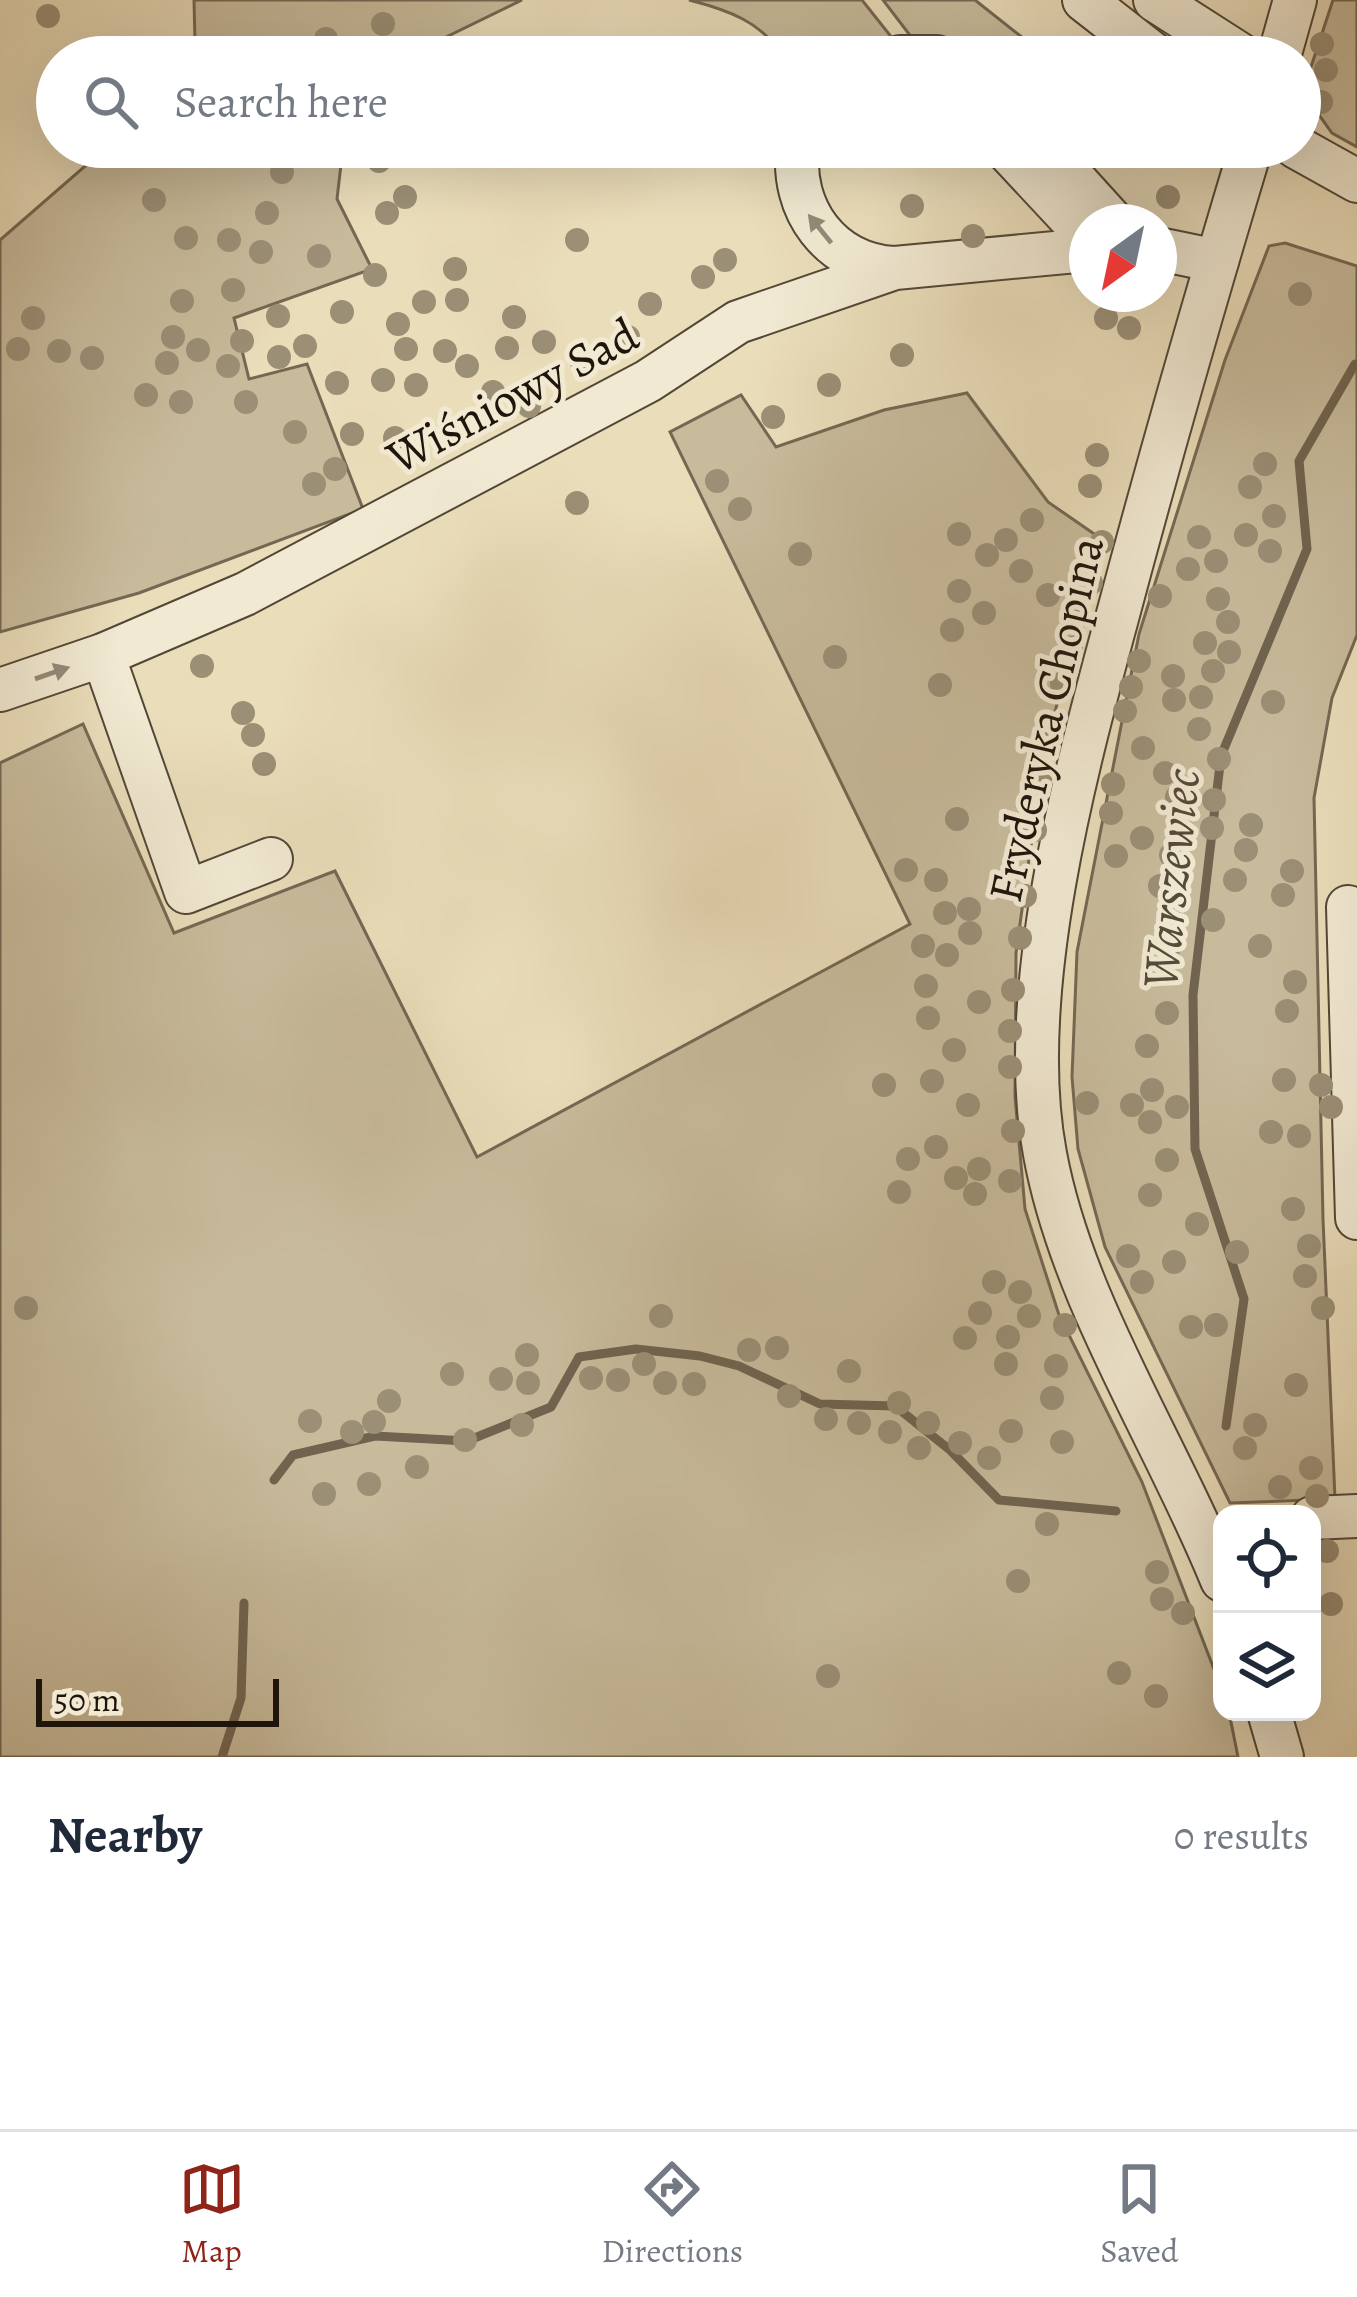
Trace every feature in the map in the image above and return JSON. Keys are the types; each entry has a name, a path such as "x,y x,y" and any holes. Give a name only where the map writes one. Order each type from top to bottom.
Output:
{"street":[{"path":"1084,0 1129,36"},
{"path":"1155,0 1211,36"},
{"path":"1285,36 1295,0"},
{"path":"1321,161 1357,181"},
{"path":"798,168 798,186 824,237 862,262 895,268"},
{"path":"1024,168 1069,217"},
{"path":"1064,168 1097,204"},
{"name":"Fryderyka Chopina","path":"1211,1523 1092,1301 1055,1203 1044,1151 1040,1047 1069,803 1155,471 1245,168"},
{"name":"Wiśniowy Sad","path":"0,690 103,655 245,594 678,364 738,322 895,268 1069,252"},
{"path":"1177,253 1217,261"},
{"path":"103,655 186,892 271,859"},
{"path":"1351,929 1357,1218"},
{"path":"1321,1520 1356,1526"},
{"path":"1272,1721 1282,1757"}],"shaded area":[{"path":"194,0 522,0 448,36 195,36"},
{"path":"689,0 862,0 891,36 766,36 730,13"},
{"path":"883,0 975,0 1020,36 910,36"},
{"path":"1333,0 1357,0 1357,147 1332,133 1321,118 1321,37"},
{"path":"83,168 341,168 337,199 372,269 234,318 249,379 307,364 363,509 139,593 0,632 0,240"},
{"path":"1285,243 1357,266 1357,635 1332,698 1314,798 1323,1219 1335,1499 1230,1503 1105,1247 1078,1149 1072,1077 1077,952 1139,634 1225,360 1269,246"},
{"path":"967,393 1048,502 1100,538 1043,758 1016,953 1015,1097 1025,1209 1059,1315 1142,1482 1213,1667 1213,1721 1231,1721 1238,1757 0,1757 0,763 83,724 174,933 335,871 477,1157 910,924 670,432 741,395 776,447 884,410"}],"waterway":[{"name":"Warszewiec","path":"1226,1426 1244,1299 1195,1149 1193,995 1221,756 1307,549 1299,461 1355,364"},
{"name":"Warszewiec","path":"274,1480 293,1455 375,1436 467,1441 551,1407 579,1357 636,1349 739,1366 820,1404 895,1406 950,1450 999,1500 1116,1511"},
{"name":"Warszewiec","path":"222,1757 241,1698 244,1603"}]}
